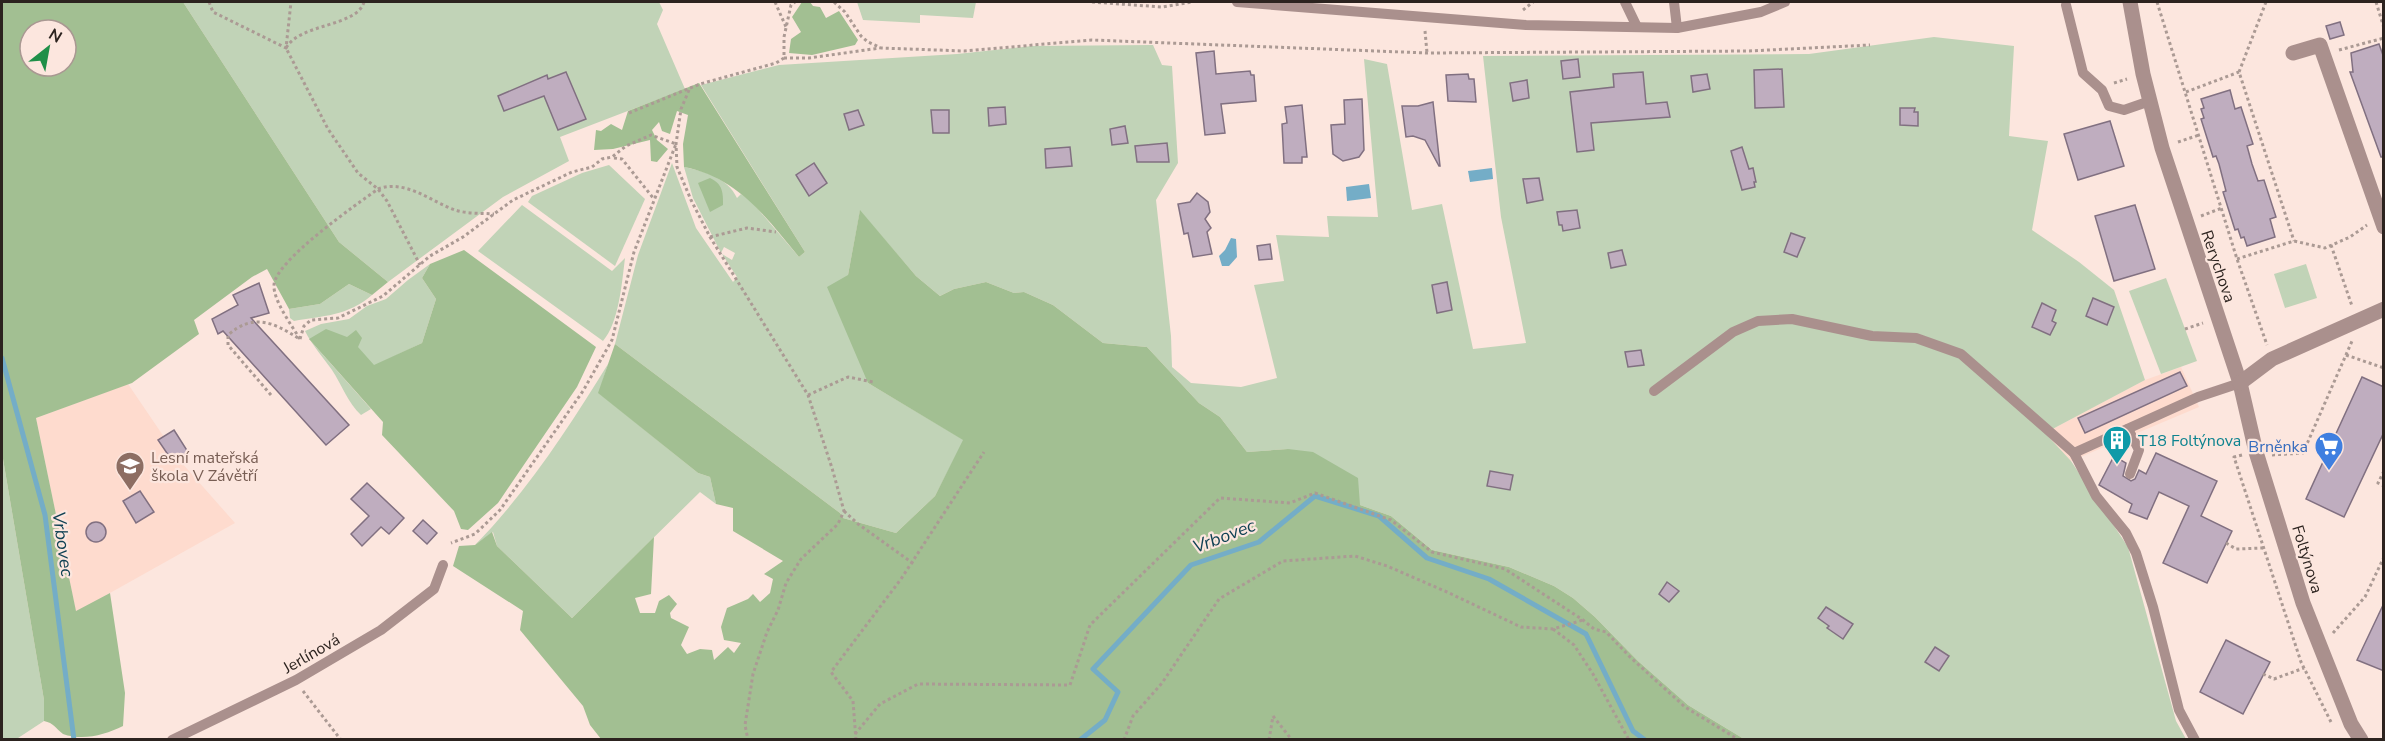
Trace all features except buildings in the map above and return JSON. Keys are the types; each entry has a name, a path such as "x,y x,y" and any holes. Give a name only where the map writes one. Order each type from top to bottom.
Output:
{"street":[{"name":"Rerychova","path":"2130,2 2143,74 2184,221 2240,383"},
{"path":"2293,53 2320,45 2378,224"},
{"path":"2240,383 2272,359 2384,309"},
{"name":"Foltýnova","path":"2240,383 2256,452 2303,603 2351,724 2361,740"}],"lane":[{"path":"1237,2 1526,25 1677,28 1761,12 1785,2"},
{"path":"1625,2 1636,27"},
{"path":"1674,2 1677,28"},
{"path":"2066,6 2083,74 2102,90 2106,102 2118,110 2150,101"},
{"path":"1654,391 1733,332 1758,321 1792,319 1872,336 1916,338 1961,354 2074,453 2096,496 2126,533 2136,553 2153,607 2179,710 2195,740"},
{"path":"2074,453 2198,397 2240,383"},
{"path":"2128,429 2139,450 2130,474"},
{"name":"Jerlínová","path":"172,740 296,680 381,630 434,589 443,565"}],"path":[{"path":"209,2 213,12 286,48"},
{"path":"291,2 286,48 328,129 358,173 378,189 387,201 420,265"},
{"path":"286,48 295,39 328,23 356,15 364,2"},
{"path":"775,2 786,28"},
{"path":"784,58 786,28 791,5 795,2"},
{"path":"834,2 845,12 861,36 881,48"},
{"path":"1092,2 1162,7 1192,2"},
{"path":"2157,2 2237,258 2272,359"},
{"path":"2266,2 2239,72 2294,241"},
{"path":"2376,2 2384,28"},
{"path":"1425,17 1427,53"},
{"path":"2337,50 2384,38"},
{"path":"629,113 700,84 776,63 784,58 809,58 881,48 964,51 1092,40 1427,53 1749,51 1870,45"},
{"path":"2186,92 2239,72"},
{"path":"2102,90 2107,85 2143,74"},
{"path":"689,90 681,109 676,144 677,167 691,200 710,237 808,395 844,511 858,524 913,563"},
{"path":"300,339 304,326 311,320 338,318 383,296 420,265 513,200 572,172 612,157 627,146 651,135 676,144"},
{"path":"2174,144 2199,135"},
{"path":"451,543 475,534 500,510 584,392 612,340 634,252 676,144"},
{"path":"612,157 622,159 654,200"},
{"path":"300,339 279,303 274,286 277,275 302,248 378,189 386,186 406,189 456,210 494,214"},
{"path":"2237,258 2294,241 2325,248 2378,224"},
{"path":"710,237 747,228 776,232"},
{"path":"2331,245 2357,321"},
{"path":"2185,329 2210,320"},
{"path":"271,395 228,345 228,335 240,324 264,322 280,327 300,339"},
{"path":"2273,466 2269,455 2303,453 2353,340 2342,344"},
{"path":"2346,355 2384,368"},
{"path":"808,395 848,377 873,382"},
{"path":"856,740 853,701 831,672 913,563 984,452"},
{"path":"2256,452 2234,457 2304,668 2335,729"},
{"path":"2384,471 2378,483 2384,486"},
{"path":"855,734 880,704 918,684 1070,685 1090,624 1220,498 1290,502 1315,493 1391,520 1432,552 1505,569 1594,629 1606,632 1637,665 1685,707 1739,740"},
{"path":"748,740 745,725 753,674 786,583 801,559 838,524 844,511"},
{"path":"2226,543 2236,549 2263,548"},
{"path":"1124,740 1133,716 1162,683 1219,599 1283,561 1355,556 1387,566 1521,627 1552,629 1583,620"},
{"path":"2328,639 2365,597 2384,557"},
{"path":"1552,629 1574,645 1593,674 1629,740"},
{"path":"2263,675 2274,679 2304,668"},
{"path":"296,680 341,740"},
{"path":"1269,740 1273,716 1292,740"}],"shaded area":[{"path":"2181,367 2199,407 2071,461 2045,433 2145,380"},
{"name":"Lesní mateřská škola V Závětří","path":"128,384 181,462 235,523 76,612 36,418"}],"green space":[{"path":"2,2 183,2 339,242 388,282 372,295 349,284 320,304 289,309 267,269 252,277 194,320 199,334 132,383 36,418 76,611 110,593 125,693 123,726 94,736 78,737 63,734 52,724 44,721 44,700 2,453"},
{"path":"183,2 659,2 663,10 657,24 685,89 560,137 569,161 503,197 388,282 339,242"},
{"path":"802,2 810,2 813,6 820,7 826,18 839,11 858,40 855,45 812,55 789,53 791,39 801,32 792,17"},
{"path":"857,2 976,2 973,18 920,15 920,23 863,20"},
{"path":"1934,37 2014,46 2009,136 2048,141 2032,230 2079,262 2114,290 2145,380 2045,433 2071,461 2128,547 2176,721 2186,739 1744,739 1688,705 1638,661 1595,617 1573,598 1554,586 1509,567 1432,550 1391,516 1360,505 1288,449 1247,452 1220,417 1199,403 1147,347 1103,343 1053,305 1024,292 1014,293 986,282 954,289 940,296 916,276 860,211 848,275 868,383 964,440 935,496 896,533 843,518 840,513 615,344 638,255 672,163 696,228 733,282 737,277 722,254 732,260 735,253 724,247 721,253 693,198 684,167 722,180 737,198 741,194 751,201 799,257 805,252 701,85 779,65 957,54 1032,46 1153,45 1162,65 1172,66 1178,163 1156,200 1171,336 1172,367 1191,383 1241,387 1277,378 1254,285 1284,281 1276,235 1329,237 1327,216 1378,217 1364,59 1387,64 1412,210 1442,204 1473,349 1526,343 1501,217 1483,56 1809,54"},
{"path":"699,83 805,252 799,257 775,227 735,189 703,172 684,167 683,144 688,115 677,111 670,134 662,131 659,122 652,130 657,140 668,149 657,162 651,161 650,140 613,149 594,150 596,130 601,131 611,124 622,130 628,111"},
{"path":"609,165 645,199 615,266 528,202 532,196 582,173"},
{"path":"710,178 720,186 723,205 710,212 698,183"},
{"path":"522,205 612,271 625,258 616,313 613,324 603,341 478,251"},
{"path":"860,210 916,276 940,296 954,289 986,282 1014,293 1024,292 1053,305 1103,343 1147,347 1199,403 1220,417 1247,452 1288,449 1313,452 1358,478 1360,505 1391,516 1432,550 1509,567 1554,586 1573,598 1595,617 1638,661 1688,705 1744,739 601,739 590,725 583,706 520,630 523,611 453,566 459,546 475,545 492,532 497,546 572,618 654,537 651,594 635,598 640,613 655,613 659,601 669,595 677,604 670,613 671,618 689,627 681,645 687,654 700,649 712,650 714,660 728,647 734,653 741,643 724,640 721,627 727,608 748,599 753,594 760,602 770,593 773,579 764,574 783,561 733,531 733,508 716,504 710,477 698,473 598,393 615,344 840,513 843,518 896,533 935,496 963,440 868,383 827,287 848,275"},
{"path":"464,250 596,347 577,387 498,503 468,530 461,529 454,511 382,435 383,422 309,339 326,329 347,337 356,330 362,338 358,347 374,365 422,343 436,299 422,278 430,264"},
{"path":"430,264 422,278 436,299 422,343 374,366 347,338 310,339 305,331 321,324 349,319 367,306 386,299"},
{"path":"2306,264 2317,298 2285,308 2274,274"},
{"path":"2166,278 2197,361 2161,374 2129,291"},
{"path":"349,284 372,295 354,307 334,314 294,321 290,318 289,309 320,304"},
{"path":"311,341 371,409 361,415 356,410"},
{"path":"608,364 599,393 698,473 710,477 716,504 700,492 572,618 497,546 493,532 475,545 530,481"},
{"path":"2,453 44,700 44,721 15,740 2,739"}],"water":[{"path":"1492,168 1493,179 1470,182 1468,171"},
{"path":"1369,184 1371,198 1347,201 1346,187"},
{"path":"1231,238 1236,239 1237,257 1229,266 1222,266 1219,256"}],"waterway":[{"name":"Vrbovec","path":"2,358 45,515 74,740"},
{"name":"Vrbovec","path":"1080,740 1105,720 1118,692 1093,669 1191,565 1259,542 1315,496 1379,516 1427,558 1489,579 1586,634 1633,731 1645,740"}],"place":[{"name":"T18 Foltýnova","path":"2117,466"},
{"name":"Brněnka","path":"2329,472"},
{"name":"Lesní mateřská škola V Závětří","path":"130,492"}]}
